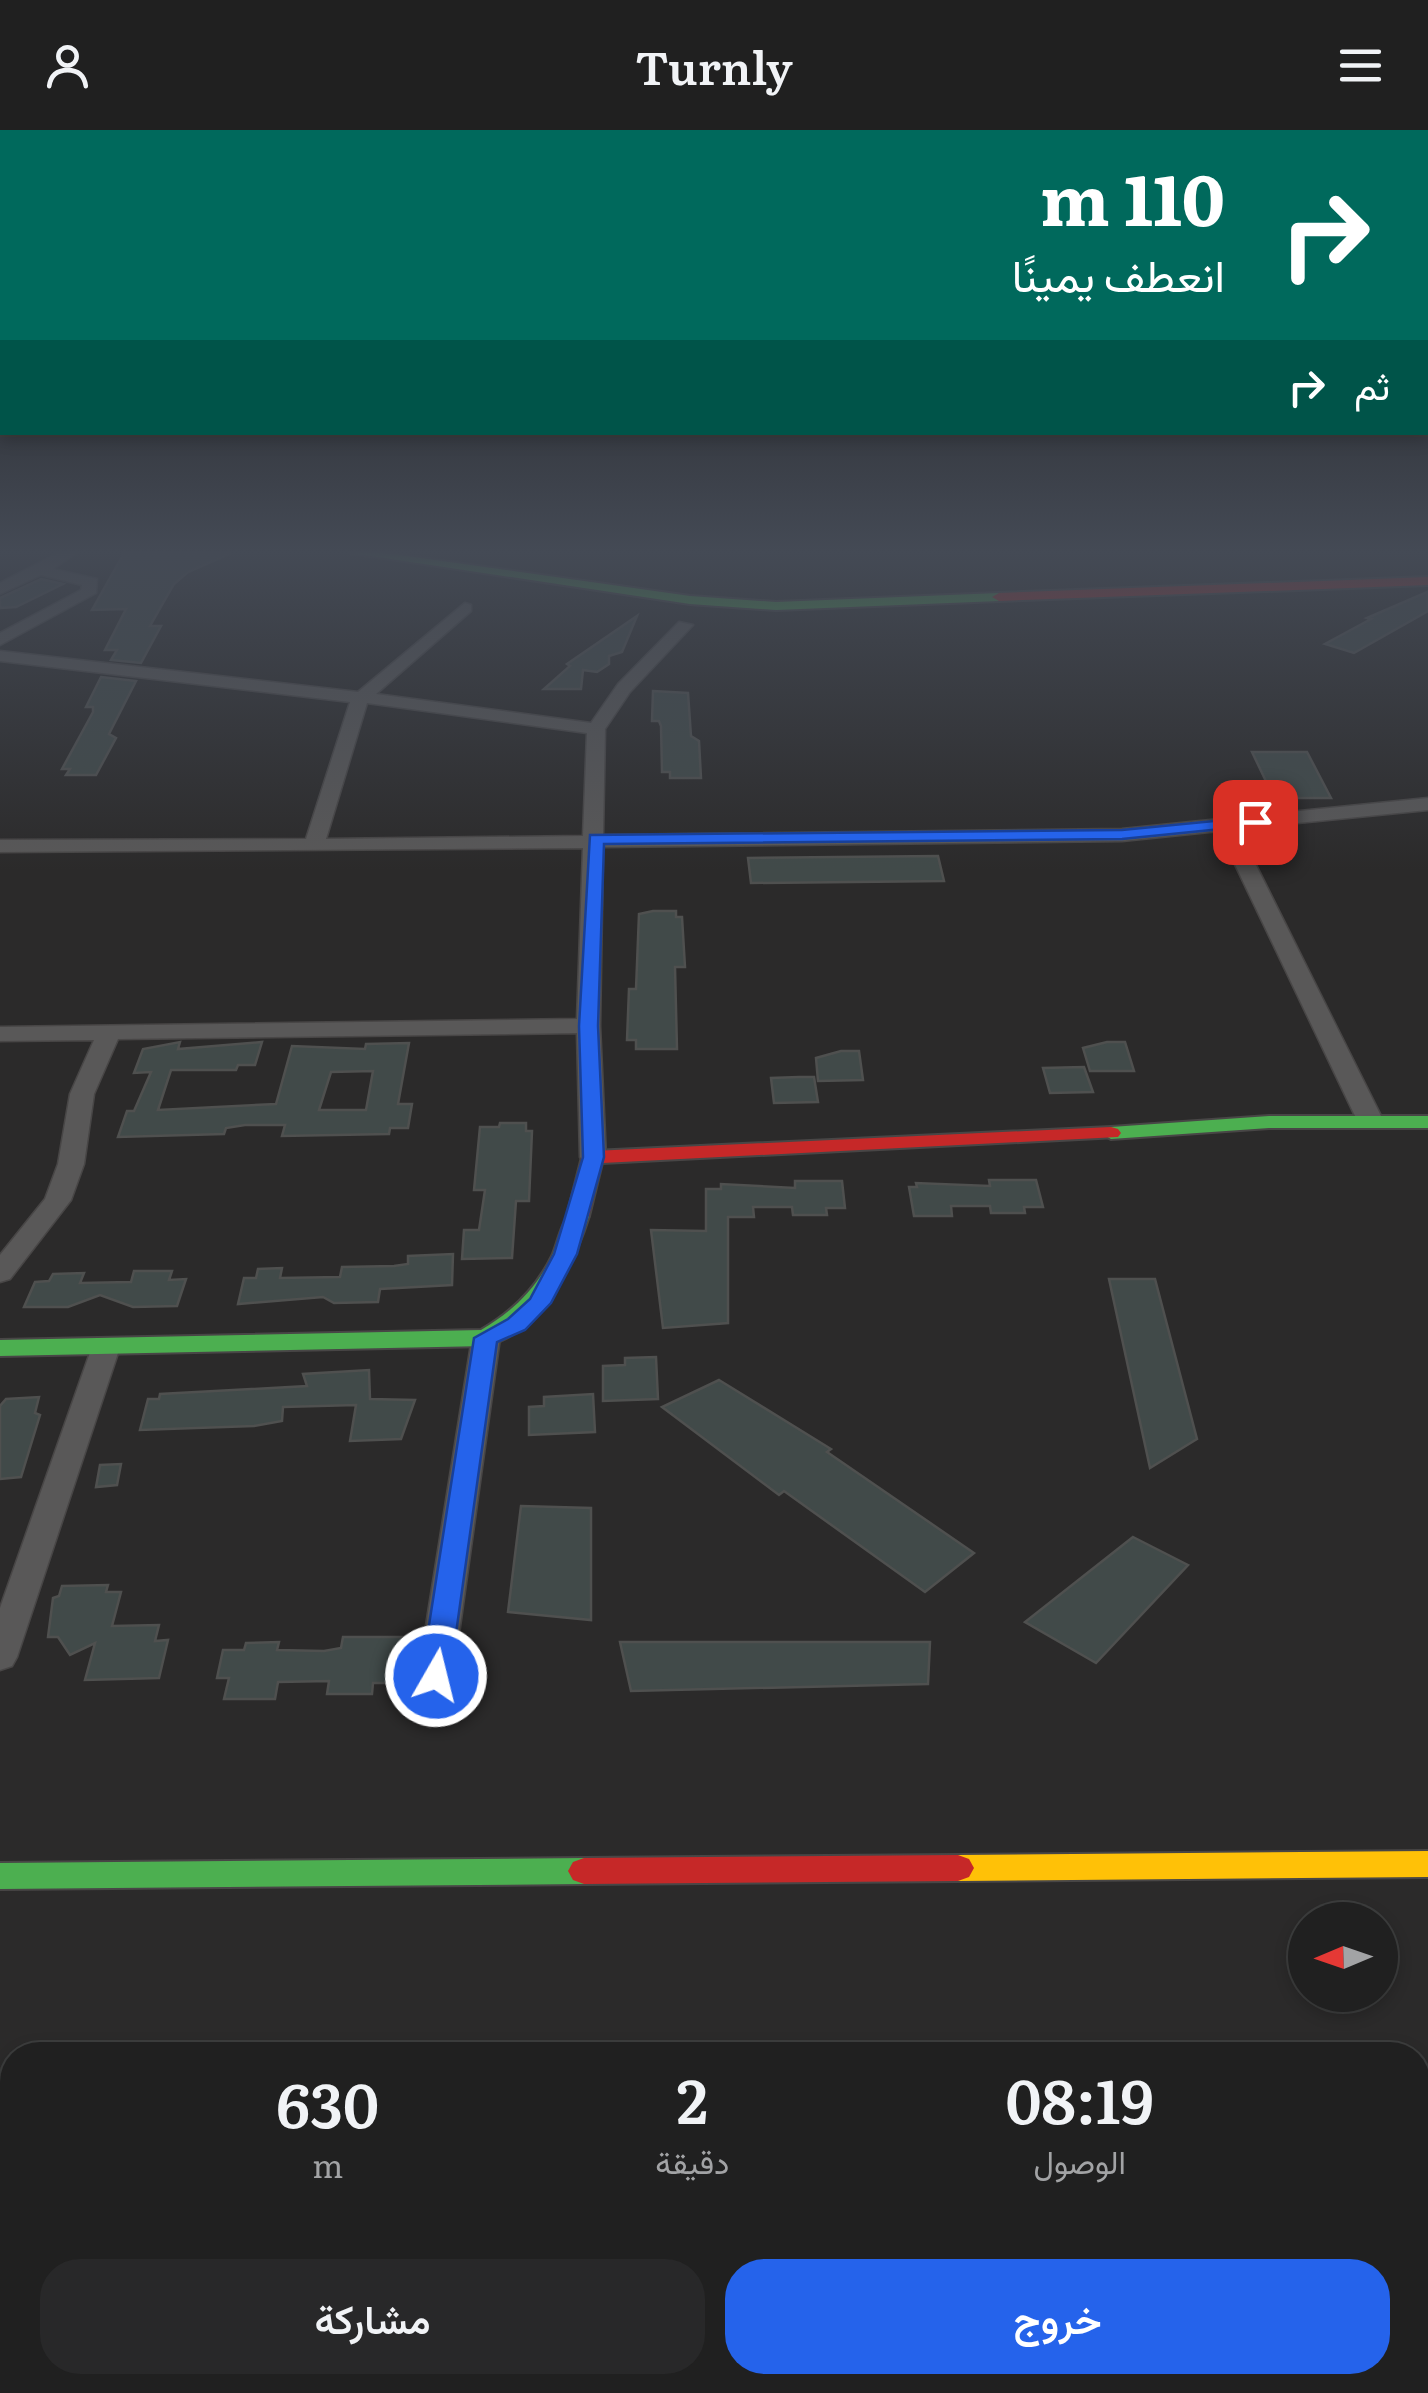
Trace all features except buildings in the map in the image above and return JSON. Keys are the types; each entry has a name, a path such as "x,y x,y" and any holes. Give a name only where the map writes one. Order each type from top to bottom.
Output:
{"street":[{"path":"21,659 532,717 596,729"},
{"path":"314,845 360,700 407,659"},
{"path":"0,1348 486,1338 517,1324 540,1303 566,1254 594,1157 588,1026 596,729 624,688 653,659"},
{"path":"0,846 1122,834 1428,804"},
{"path":"1226,826 1370,1120"},
{"path":"0,1034 588,1026"},
{"path":"0,1273 58,1200 71,1164 82,1094 108,1033"},
{"path":"594,1157 1370,1120 1428,1122"},
{"path":"430,1714 486,1338"},
{"path":"0,1657 106,1347"},
{"path":"0,1876 1428,1864"}],"traffic: fast":[{"path":"1111,1133 1269,1122 1428,1122"},
{"path":"0,1348 486,1338 520,1315 545,1288 564,1255 578,1216"},
{"path":"0,1876 584,1871"}],"traffic: slow":[{"path":"958,1868 1428,1864"}],"traffic: jam":[{"path":"578,1216 593,1157 1111,1133"},
{"path":"584,1871 958,1868"}],"route":[{"path":"436,1676 486,1338 517,1324 540,1303 566,1254 594,1157 588,1026 596,839 1122,834 1255,822"}]}
